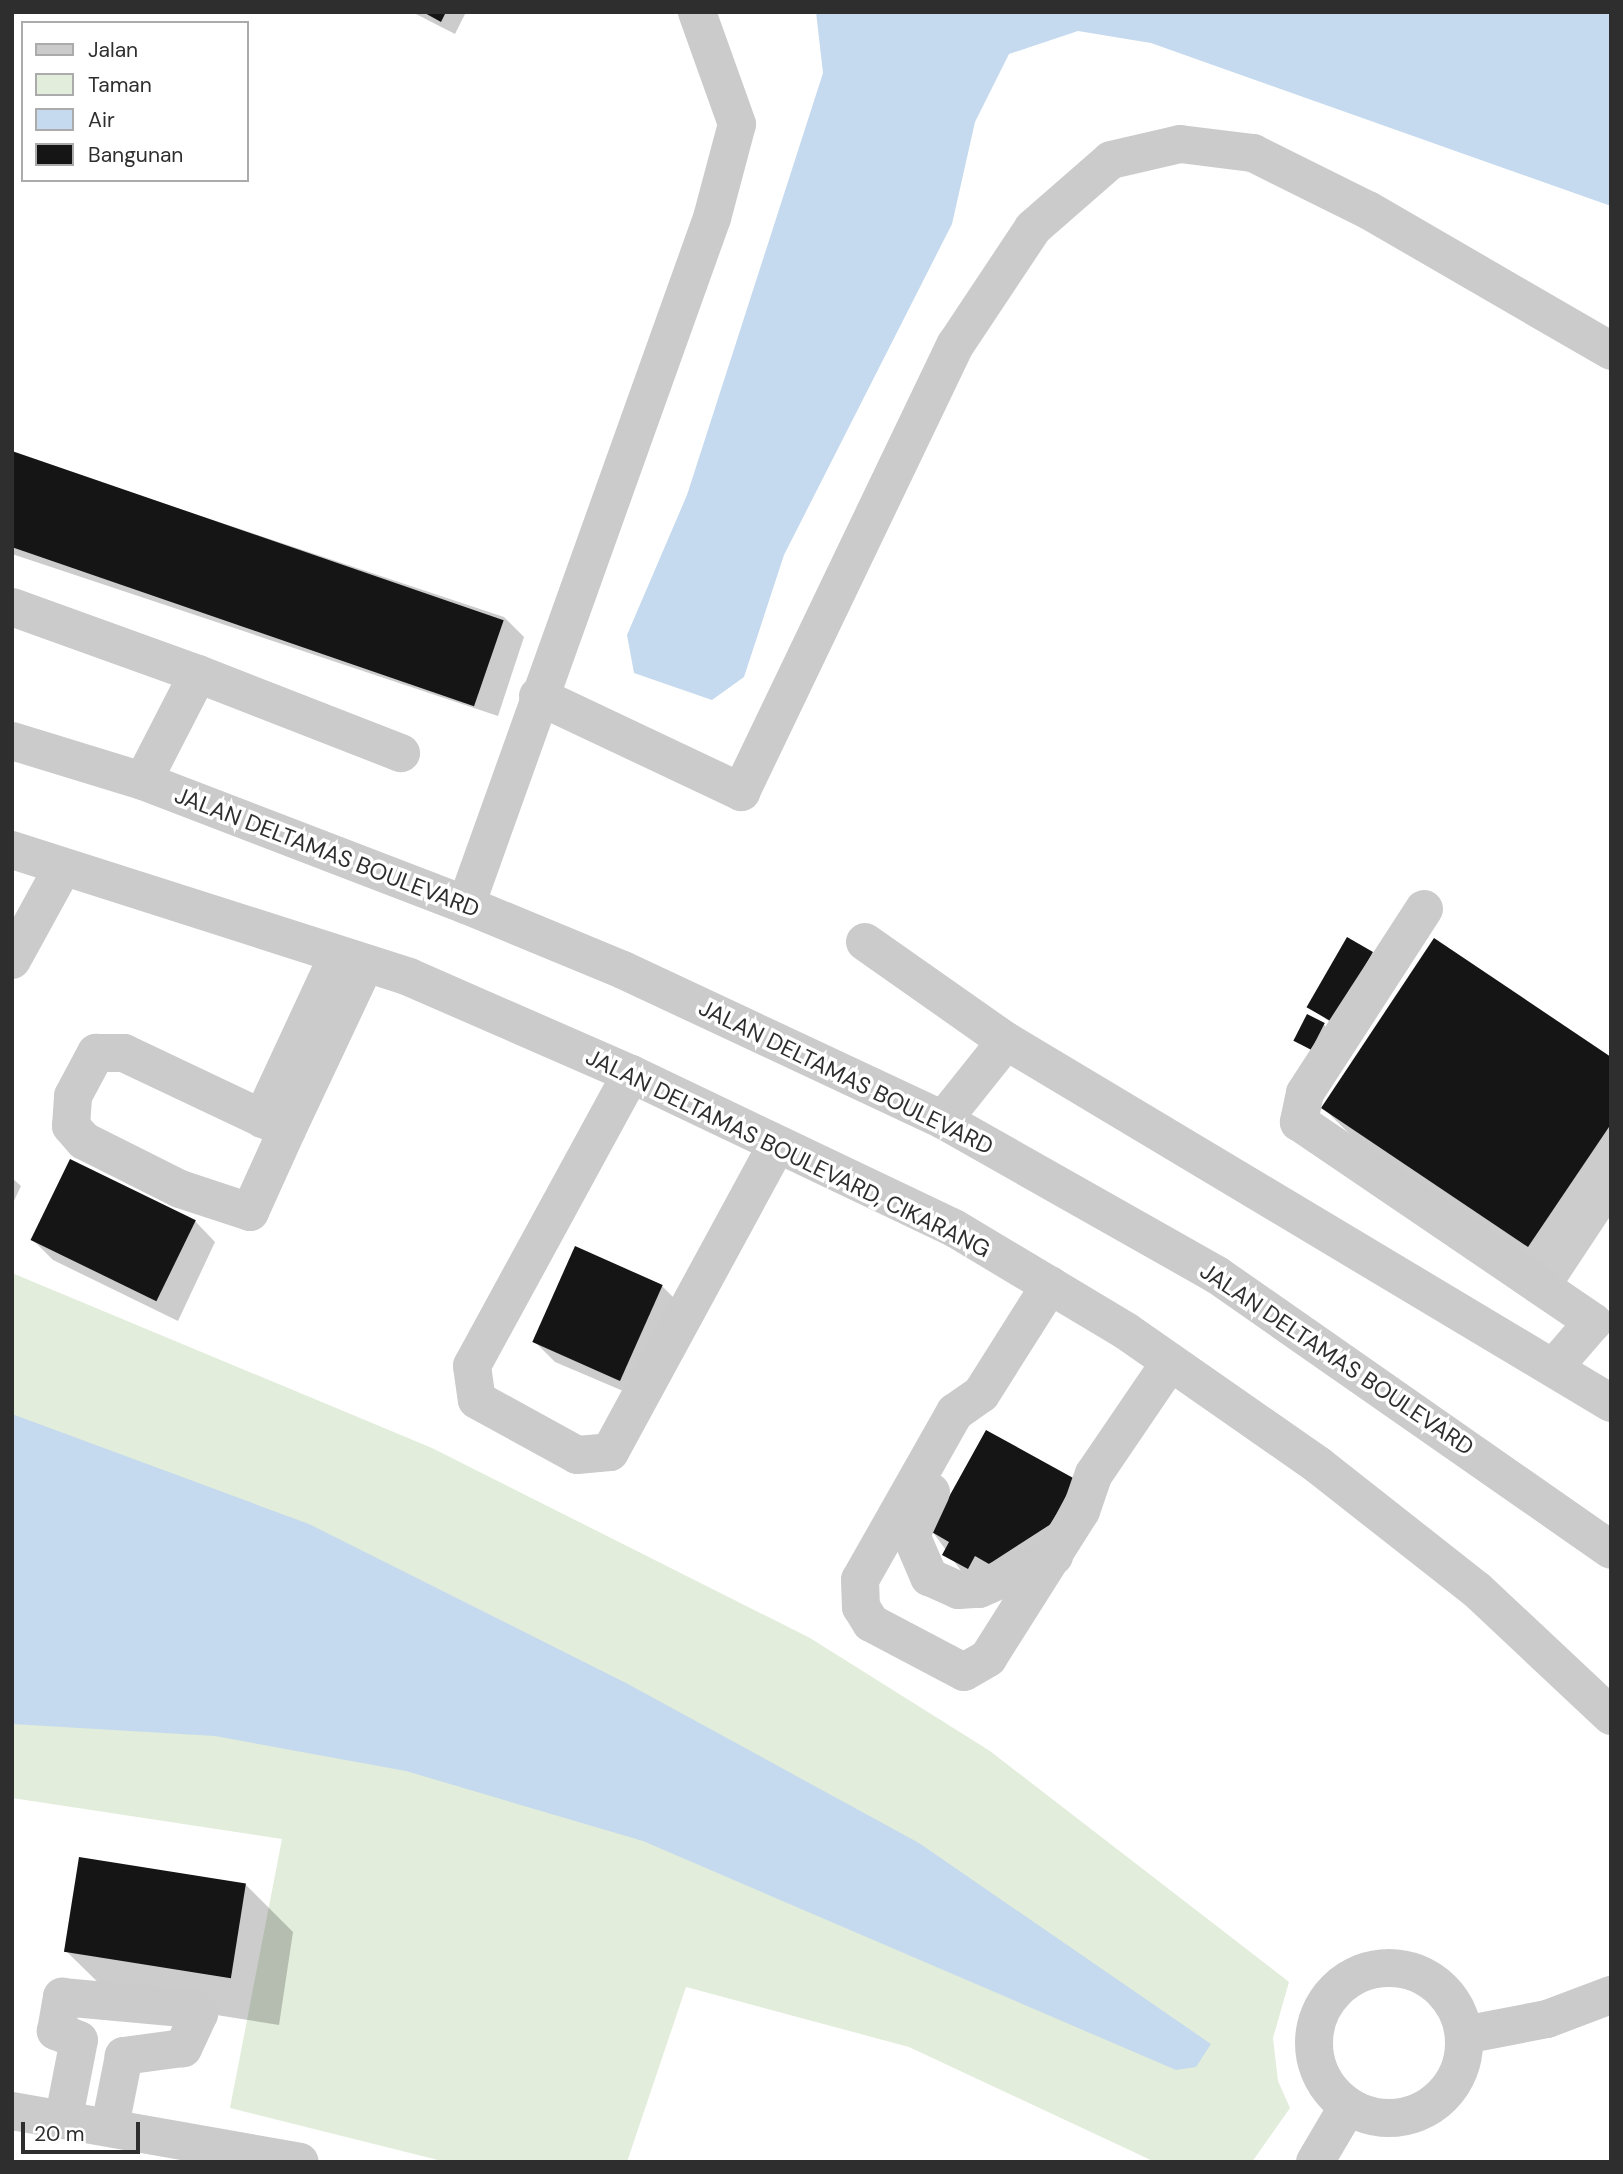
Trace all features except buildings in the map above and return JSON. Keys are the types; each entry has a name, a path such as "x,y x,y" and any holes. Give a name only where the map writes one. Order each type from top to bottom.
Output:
{"street":[{"path":"466,905 538,696 712,218 737,124 697,12"},
{"path":"538,696 741,792 956,344 1033,228 1111,160 1180,144 1253,153 1368,210 1611,351"},
{"path":"12,607 198,674 401,753"},
{"path":"144,781 198,674"},
{"name":"JALAN DELTAMAS BOULEVARD","path":"12,741 144,781 466,905 623,970 943,1121 1217,1275 1611,1550"},
{"name":"JALAN DELTAMAS BOULEVARD, CIKARANG","path":"12,850 352,959 631,1074 954,1228 1050,1285 1170,1362 1318,1465 1477,1590 1611,1716"},
{"path":"12,960 63,867"},
{"path":"1424,909 1305,1093 1299,1122 1602,1329 1556,1365"},
{"path":"865,942 1006,1041 1556,1365 1611,1403"},
{"path":"274,1124 124,1054 96,1053 73,1096 71,1126 96,1147 242,1213 257,1201 274,1124 352,959"},
{"path":"943,1121 1006,1041"},
{"path":"631,1074 472,1366 477,1400 577,1455 610,1452 778,1144"},
{"path":"1050,1285 981,1394 911,1535 916,1558 929,1577 958,1590 979,1589 1054,1556"},
{"path":"981,1394 955,1412 866,1568 861,1607 871,1623 964,1672 988,1658 1054,1556 1094,1474 1170,1362"},
{"path":"1391,1967 1412,1970 1447,1995 1464,2035 1457,2076 1428,2107 1388,2119 1348,2106 1320,2074 1315,2031 1333,1992 1350,1978 1391,1967"},
{"path":"1464,2035 1547,2019 1611,1995"},
{"path":"64,2117 79,2040 56,2031 62,1997 193,2009 199,2014 183,2048 124,2056 110,2126"},
{"path":"1315,2162 1348,2106"},
{"path":"12,2111 64,2117 300,2162"}],"green space":[{"path":"12,1273 432,1448 810,1638 990,1751 1289,1982 1273,2038 1278,2081 1290,2108 1252,2162 1155,2162 909,2047 686,1987 627,2162 446,2162 230,2108 282,1839 12,1798"}],"water":[{"path":"816,12 1611,12 1611,206 1151,43 1078,31 1009,54 975,122 952,224 784,555 744,677 712,700 634,673 627,635 687,495 823,73"},
{"path":"12,1414 309,1524 626,1683 919,1843 1211,2044 1196,2067 1176,2070 643,1841 406,1771 215,1736 12,1724"}]}
